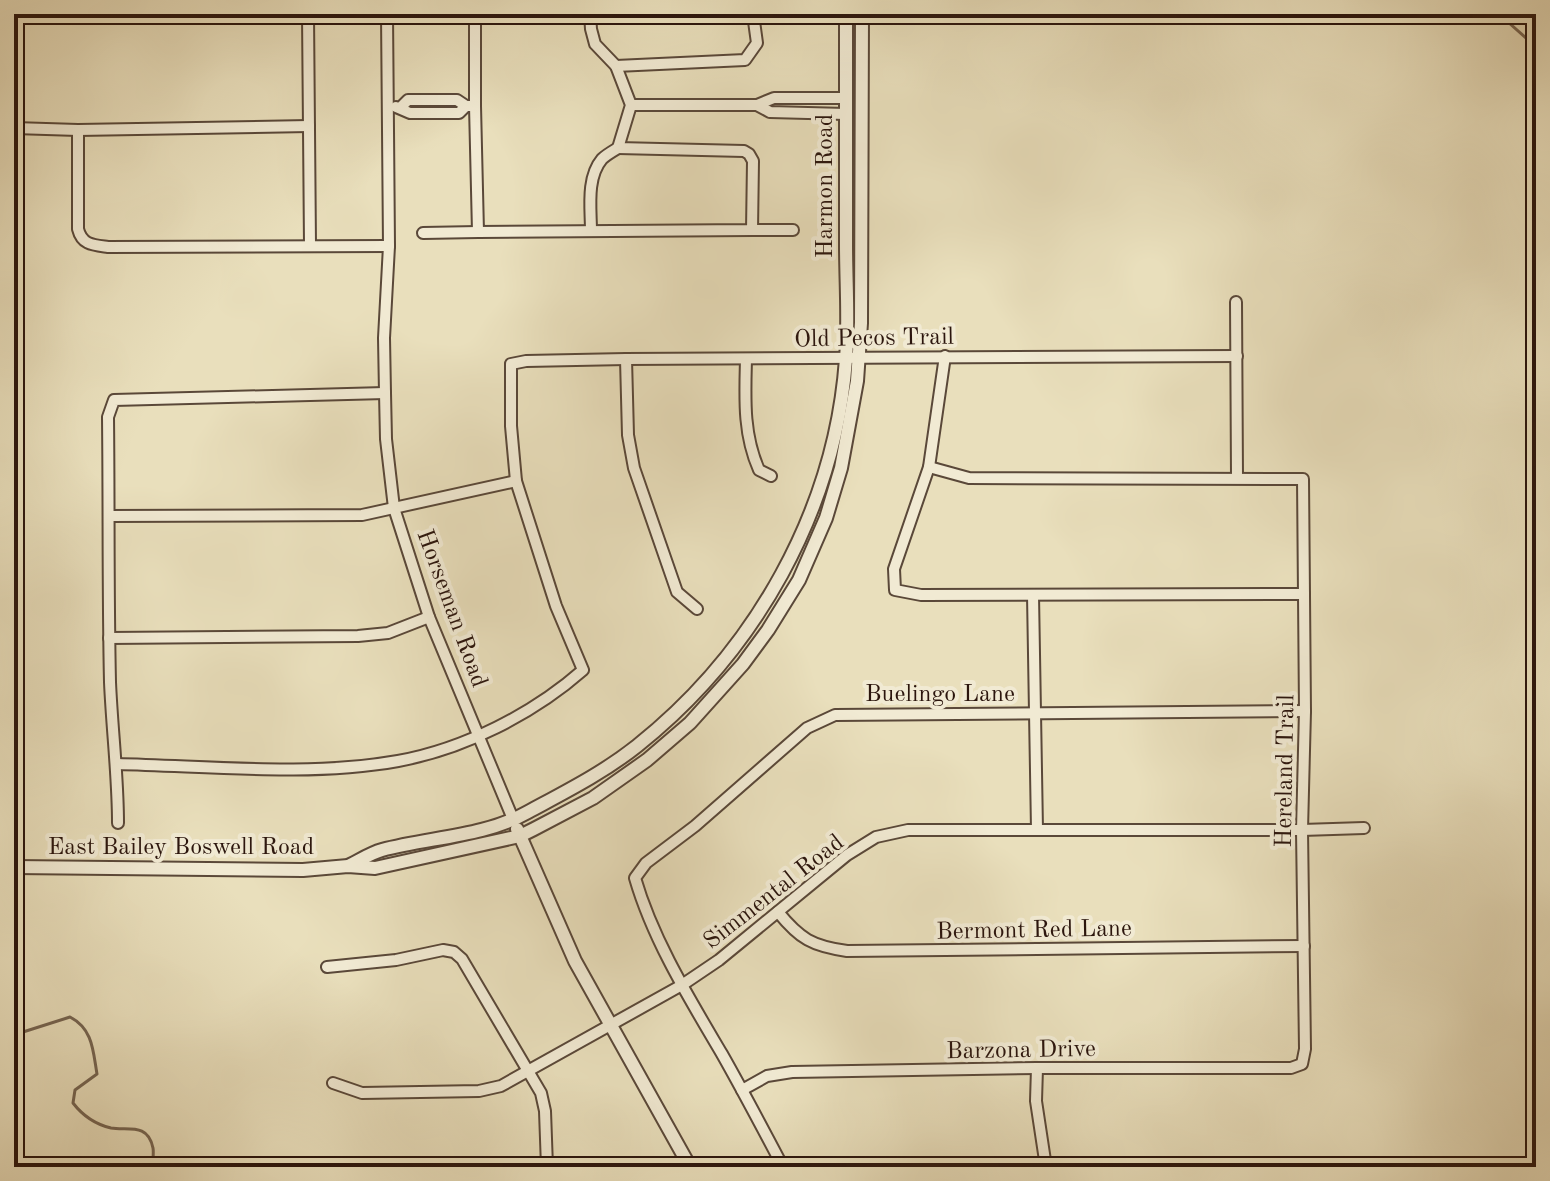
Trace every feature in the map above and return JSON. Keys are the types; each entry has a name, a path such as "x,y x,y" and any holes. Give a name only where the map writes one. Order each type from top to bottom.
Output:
{"street":[{"path":"308,14 310,245"},
{"name":"Horseman Road","path":"387,14 389,246 384,338 386,439 394,508 429,617 575,961 690,1167"},
{"path":"475,14 470,106 478,232"},
{"path":"590,14 595,44 616,66 631,105 618,148"},
{"path":"616,66 745,60 757,43 753,14"},
{"name":"Harmon Road","path":"846,14 853,357"},
{"name":"Harmon Road","path":"853,357 862,14"},
{"path":"631,105 757,105 774,98 846,98"},
{"path":"387,107 401,107 408,100 457,100 470,106"},
{"path":"757,105 770,112 846,114"},
{"path":"14,128 78,130 309,126"},
{"path":"78,130 78,229 85,243 108,247 389,246"},
{"path":"591,231 590,193 594,174 601,160 618,148 744,151 749,154 753,161 752,230"},
{"path":"423,233 793,230"},
{"path":"929,467 969,478 1237,477 1236,302"},
{"path":"945,356 929,467 894,569 895,590 921,595 1304,594"},
{"name":"Old Pecos Trail","path":"516,481 511,426 511,364 526,361 1237,356"},
{"name":"East Bailey Boswell Road","path":"348,866 381,850 438,840 513,819 583,783 635,748 676,713 752,625 785,570 830,458 853,357"},
{"name":"East Bailey Boswell Road","path":"14,867 375,868 520,836 593,798 647,760 690,723 743,664 799,580 826,518 841,468 853,357"},
{"path":"626,359 628,435 634,468 677,592 697,609"},
{"path":"746,359 744,401 749,448 759,470 771,476"},
{"path":"118,823 109,638 108,417 114,400 385,393"},
{"name":"Hereland Trail","path":"1237,477 1303,479 1305,1049 1302,1064"},
{"path":"109,516 362,515 516,481 556,606 583,670 558,691 477,735 429,754 396,761 315,769 117,764"},
{"path":"1033,595 1037,830"},
{"path":"109,638 358,636 388,633 429,617"},
{"name":"Buelingo Lane","path":"682,985 642,901 635,878 646,863 695,826 807,728 835,715 1305,711"},
{"name":"Simmental Road","path":"333,1083 362,1093 479,1091 501,1086 682,985 719,960 847,855 876,837 908,830 1364,828"},
{"name":"Bermont Red Lane","path":"778,912 794,931 817,947 847,951 1304,946"},
{"path":"327,967 396,960 443,950 454,952 466,964 541,1093 545,1111 547,1167"},
{"path":"682,985 783,1167"},
{"name":"Barzona Drive","path":"742,1090 767,1076 792,1072 1291,1068 1302,1064"},
{"path":"1037,1068 1036,1101 1046,1167"}],"shaded area":[{"path":"14,14 19,14 15,141 14,835"}],"waterway":[{"path":"1499,14 1536,47"},
{"path":"14,1033 70,1017 78,1022 91,1041 97,1074 75,1090 73,1103 85,1116 99,1124 136,1129 147,1134 153,1148 154,1167"}]}
